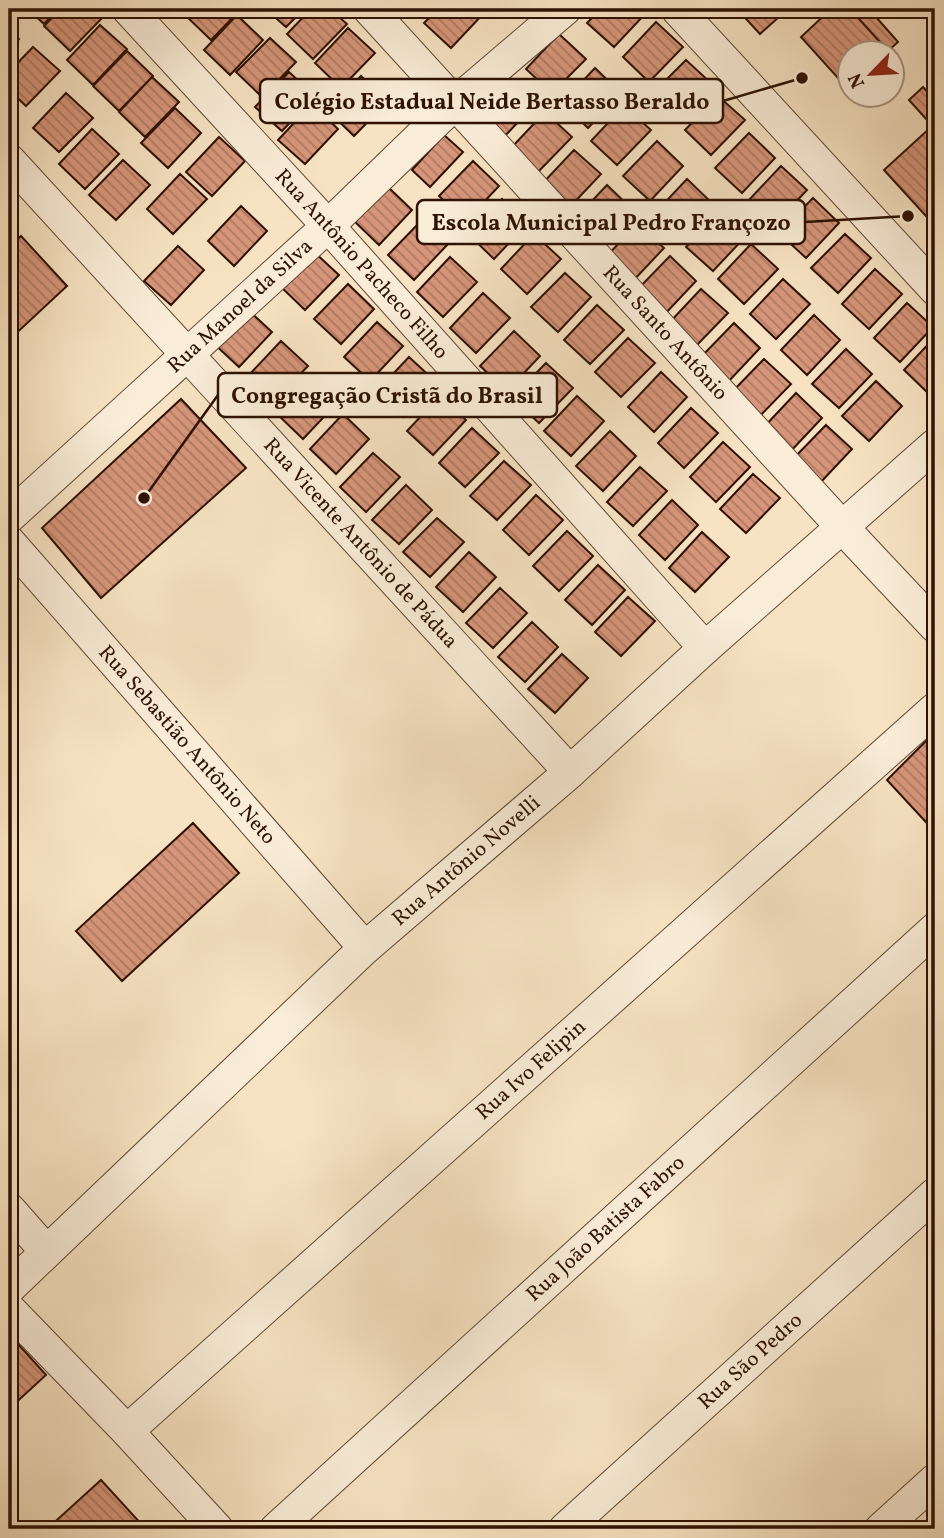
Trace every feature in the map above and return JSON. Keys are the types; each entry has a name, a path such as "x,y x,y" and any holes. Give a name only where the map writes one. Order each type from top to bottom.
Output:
{"street":[{"name":"Rua Antônio Pacheco Filho","path":"128,9 328,226 705,648"},
{"name":"Rua Santo Antônio","path":"369,9 935,626"},
{"name":"Rua Manoel da Silva","path":"9,517 328,226 454,104 565,9"},
{"path":"677,9 935,289"},
{"name":"Rua Vicente Antônio de Pádua","path":"9,160 570,772"},
{"name":"Rua Antônio Novelli","path":"9,1288 365,948 570,772 705,648 935,445"},
{"name":"Rua Sebastião Antônio Neto","path":"9,542 365,948"},
{"name":"Rua Ivo Felipin","path":"127,1431 935,709"},
{"name":"Rua João Batista Fabro","path":"276,1529 935,929"},
{"name":"Rua São Pedro","path":"565,1529 935,1194"},
{"path":"9,1209 46,1251"},
{"path":"9,1309 217,1529"},
{"path":"881,1529 935,1480"}],"building":[{"path":"28,9 58,9 44,24"},
{"path":"61,9 96,9 104,16 70,51 44,26"},
{"path":"191,9 241,9 211,40 185,15"},
{"path":"266,9 304,9 286,27"},
{"path":"311,9 330,9 347,24 313,59 287,34"},
{"path":"413,9 428,9 421,16"},
{"path":"438,9 479,9 484,13 451,48 424,23"},
{"path":"601,9 644,9 647,12 614,47 587,23"},
{"path":"737,9 788,9 760,34"},
{"path":"831,9 850,9 876,38 836,38 836,76 801,37"},
{"path":"850,9 869,9 894,38 876,38"},
{"path":"237,15 263,40 230,75 204,50"},
{"path":"656,22 683,47 649,82 623,57"},
{"path":"100,25 127,49 93,85 67,60"},
{"path":"348,28 375,53 341,88 315,63"},
{"path":"9,29 19,39 9,50"},
{"path":"559,34 586,59 552,93 526,69"},
{"path":"270,38 296,62 262,97 236,72"},
{"path":"33,47 60,71 26,106 9,90 9,72"},
{"path":"127,51 153,76 119,111 93,86"},
{"path":"686,60 712,84 679,119 652,94"},
{"path":"595,68 621,93 588,128 562,103"},
{"path":"289,72 315,96 282,131 255,107"},
{"path":"361,76 388,101 354,136 328,111"},
{"path":"152,77 179,102 145,137 119,112"},
{"path":"510,78 536,103 503,138 476,113"},
{"path":"923,87 929,94 935,88 935,129 909,100"},
{"path":"66,93 93,118 59,152 33,128"},
{"path":"718,96 745,120 711,155 685,130"},
{"path":"312,104 338,129 305,164 278,140"},
{"path":"624,106 651,130 617,165 591,141"},
{"path":"175,108 201,133 168,168 141,143"},
{"path":"545,112 572,137 538,172 512,147"},
{"path":"930,128 935,134 935,226 884,170"},
{"path":"92,129 119,154 85,189 59,164"},
{"path":"749,133 775,158 742,193 715,168"},
{"path":"444,135 463,152 430,187 412,170"},
{"path":"219,137 245,161 212,196 186,172"},
{"path":"657,141 683,166 650,201 623,176"},
{"path":"574,150 601,174 567,210 541,185"},
{"path":"123,160 150,185 116,220 89,195"},
{"path":"473,161 499,186 466,221 439,196"},
{"path":"781,166 807,190 774,225 748,201"},
{"path":"180,174 207,199 173,234 147,209"},
{"path":"687,179 713,204 680,239 654,214"},
{"path":"386,185 412,210 379,245 353,220"},
{"path":"607,185 633,210 600,245 574,220"},
{"path":"813,198 839,223 806,258 779,233"},
{"path":"502,199 528,223 494,259 468,234"},
{"path":"241,206 267,231 234,266 208,241"},
{"path":"719,212 746,236 713,271 686,247"},
{"path":"422,220 448,244 414,280 388,255"},
{"path":"637,224 664,248 631,283 604,259"},
{"path":"534,234 561,259 527,294 501,269"},
{"path":"845,234 871,258 838,293 811,268"},
{"path":"21,236 67,286 9,340 9,247"},
{"path":"751,244 778,269 744,304 718,279"},
{"path":"178,246 204,270 171,305 144,281"},
{"path":"312,250 339,275 305,310 279,285"},
{"path":"670,256 696,281 663,316 636,291"},
{"path":"450,257 477,282 443,317 417,292"},
{"path":"875,269 902,294 869,329 842,304"},
{"path":"565,273 591,297 558,332 531,307"},
{"path":"783,279 810,304 776,339 750,314"},
{"path":"348,284 374,309 341,344 314,319"},
{"path":"701,289 728,313 694,348 668,324"},
{"path":"483,293 510,318 476,353 450,328"},
{"path":"907,303 933,327 900,362 874,338"},
{"path":"597,305 624,330 590,364 564,340"},
{"path":"245,307 272,332 239,367 212,342"},
{"path":"814,315 840,340 807,375 781,350"},
{"path":"377,322 403,346 370,381 344,357"},
{"path":"734,323 760,348 727,383 700,358"},
{"path":"514,331 540,356 507,391 480,366"},
{"path":"935,337 935,389 930,395 904,370"},
{"path":"628,338 655,363 621,397 595,372"},
{"path":"281,341 308,366 274,401 248,376"},
{"path":"846,349 872,374 839,408 812,384"},
{"path":"409,357 436,382 403,417 376,392"},
{"path":"764,359 791,384 757,419 730,394"},
{"path":"546,363 573,388 539,423 512,398"},
{"path":"661,372 687,397 654,432 628,407"},
{"path":"310,379 337,403 303,439 277,414"},
{"path":"876,381 902,406 869,441 842,416"},
{"path":"796,393 822,418 789,453 763,428"},
{"path":"440,396 466,420 433,455 407,431"},
{"path":"577,396 604,421 571,456 544,431"},
{"path":"181,399 246,468 101,598 42,528"},
{"path":"691,408 718,433 684,468 658,443"},
{"path":"343,414 369,439 336,474 310,449"},
{"path":"826,425 852,449 819,484 792,460"},
{"path":"472,428 499,453 465,487 439,463"},
{"path":"610,431 636,456 603,491 576,466"},
{"path":"723,442 750,467 716,502 690,477"},
{"path":"373,453 400,477 366,512 340,487"},
{"path":"504,461 531,485 497,520 470,496"},
{"path":"640,467 667,491 633,526 607,502"},
{"path":"753,474 780,498 746,533 720,509"},
{"path":"406,485 432,510 399,544 372,520"},
{"path":"536,495 563,520 529,555 503,530"},
{"path":"672,500 698,525 665,560 639,535"},
{"path":"437,518 464,542 430,577 403,552"},
{"path":"567,531 593,556 559,591 533,566"},
{"path":"702,532 729,557 695,592 669,568"},
{"path":"469,552 496,577 463,612 436,587"},
{"path":"598,565 625,590 592,625 565,600"},
{"path":"500,588 527,613 493,648 466,623"},
{"path":"628,597 655,621 621,656 595,632"},
{"path":"532,622 558,647 525,682 498,657"},
{"path":"562,654 588,678 555,713 528,689"},
{"path":"935,732 935,832 887,780"},
{"path":"193,823 239,873 122,981 76,931"},
{"path":"9,1334 46,1375 9,1409"},
{"path":"101,1480 144,1527 47,1529"}],"place":[{"name":"Colégio Estadual Neide Bertasso Beraldo","path":"802,78"},
{"name":"Escola Municipal Pedro Françozo","path":"908,216"},
{"name":"Congregação Cristã do Brasil","path":"144,498"}]}
